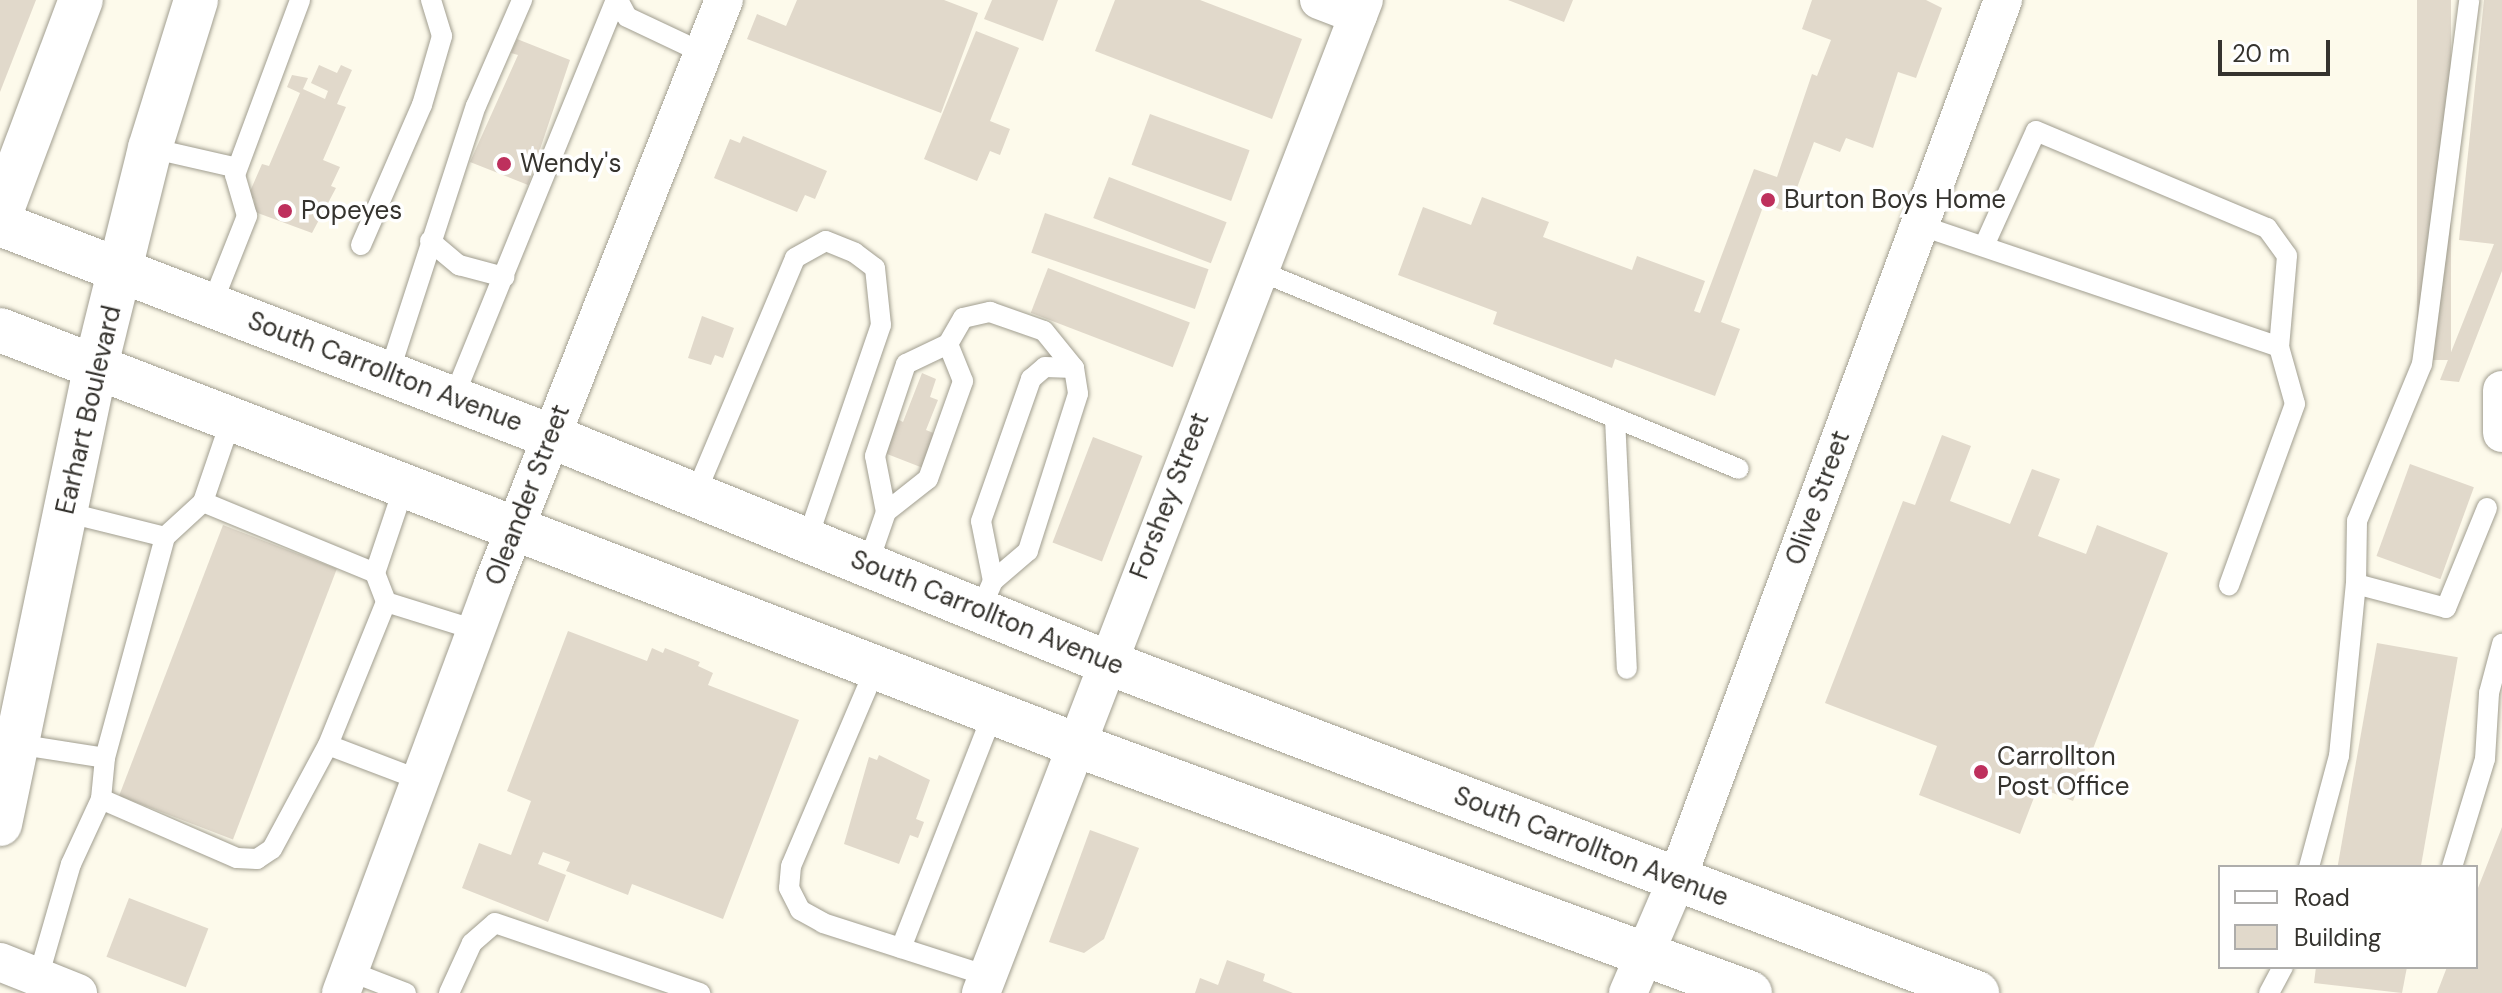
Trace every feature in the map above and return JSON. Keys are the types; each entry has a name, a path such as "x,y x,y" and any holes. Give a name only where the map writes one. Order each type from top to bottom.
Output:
{"main road":[{"path":"0,215 81,0"},
{"name":"Earhart Boulevard","path":"0,824 95,369 123,271 150,148 196,0"},
{"name":"South Carrollton Avenue","path":"0,224 550,436 868,564 987,595 1106,662 1977,993"},
{"path":"0,330 230,423 515,527 1079,746 1644,951 1729,989"}],"street":[{"name":"Oleander Street","path":"345,982 550,436 724,0"},
{"path":"1319,0 1361,8"},
{"name":"Olive Street","path":"1628,993 1677,879 2003,0"},
{"name":"Forshey Street","path":"985,984 1079,746 1106,662 1257,270 1361,8"},
{"path":"2501,432 2502,390"},
{"path":"0,962 78,993"}],"lane":[{"path":"212,304 247,216 237,168 300,0"},
{"path":"361,245 422,105 442,36 431,0"},
{"path":"389,373 476,106 522,0"},
{"path":"617,0 627,17 703,53"},
{"path":"453,399 617,0"},
{"path":"2310,865 2339,756 2356,584 2357,521 2422,364 2469,0"},
{"path":"1984,246 2036,131 2267,228 2287,256 2279,347 2295,404 2229,585"},
{"path":"150,148 237,168"},
{"path":"1919,225 2279,347"},
{"path":"430,241 459,265 504,277"},
{"path":"695,495 795,258 826,241 855,253 875,268 881,325 807,540"},
{"path":"1257,270 1739,469"},
{"path":"868,564 886,512 875,456 906,364 948,344 963,318 990,312 1044,331 1074,368 1075,407 1028,551 987,595"},
{"path":"886,512 928,479 963,381 948,344"},
{"path":"987,595 981,521 1031,379 1045,367 1074,368"},
{"path":"1615,418 1627,669"},
{"path":"38,978 71,864 101,799 105,758 165,537 203,502 230,423"},
{"path":"101,799 237,858 257,859 272,849 328,745 386,602 375,573 404,487"},
{"path":"203,502 375,573"},
{"path":"2356,584 2446,608 2487,508"},
{"path":"65,512 165,537"},
{"path":"386,602 476,630"},
{"path":"2453,865 2493,763 2489,693 2502,644"},
{"path":"876,667 791,866 789,888 800,910 823,923 901,948 985,984"},
{"path":"901,948 993,713"},
{"path":"16,744 105,758"},
{"path":"328,745 420,780"},
{"path":"449,993 472,943 495,923 700,993"},
{"path":"2269,993 2282,969"},
{"path":"345,982 406,993"}],"building":[{"path":"0,0 36,0 0,92"},
{"path":"797,0 944,0 978,13 941,113 747,39 757,14 786,26"},
{"path":"992,0 1058,0 1043,41 984,19"},
{"path":"1115,0 1200,0 1302,39 1272,119 1095,51"},
{"path":"1508,0 1573,0 1564,22"},
{"name":"Burton Boys Home","path":"1812,0 1926,0 1942,8 1916,78 1898,72 1873,148 1846,138 1840,152 1814,142 1788,212 1764,204 1721,322 1740,329 1715,396 1615,359 1612,368 1493,324 1497,312 1398,275 1423,207 1471,225 1482,197 1549,222 1543,237 1632,270 1637,256 1705,281 1694,311 1700,313 1754,169 1777,177 1812,74 1817,76 1831,40 1802,29"},
{"path":"2417,0 2451,0 2451,360 2417,360"},
{"path":"2484,0 2502,0 2502,271 2459,382 2440,380 2494,244 2459,240"},
{"path":"976,31 1019,48 990,121 1010,129 1000,155 990,151 977,181 924,159"},
{"path":"517,39 570,60 528,185 470,162 518,55 511,53"},
{"path":"319,65 337,73 341,65 352,70 337,104 346,107 323,160 340,167 331,186 336,188 312,233 255,212 254,199 248,196 262,164 269,166 300,93 287,87 292,75 308,78 303,89 325,99 328,91 311,83"},
{"path":"1150,114 1250,150 1231,201 1132,165"},
{"path":"743,136 827,171 815,199 805,195 797,212 714,178 730,139 740,143"},
{"path":"1109,177 1227,222 1211,263 1093,218"},
{"path":"1045,213 1209,269 1195,309 1031,253"},
{"path":"1048,268 1190,322 1173,367 1031,313"},
{"path":"702,316 734,328 723,358 715,355 711,365 688,358"},
{"path":"922,373 936,379 930,397 938,400 926,430 936,434 923,468 882,452 895,418 903,422"},
{"path":"1942,435 1971,446 1950,501 2010,524 2032,469 2060,479 2038,536 2086,554 2097,525 2168,553 2073,801 2038,787 2020,834 1919,795 1937,746 1825,703 1903,501 1915,505"},
{"path":"1093,437 1142,456 1102,561 1053,542"},
{"path":"2410,464 2474,487 2440,579 2376,556"},
{"path":"223,525 337,569 233,839 119,796"},
{"path":"568,631 647,661 652,648 663,653 665,648 700,662 698,666 713,673 708,685 799,720 723,919 632,884 628,895 566,871 570,862 543,852 538,864 566,875 548,922 462,888 479,843 511,855 531,801 507,791"},
{"path":"2377,643 2458,657 2421,865 2338,865"},
{"path":"879,755 930,780 916,819 924,822 918,838 910,835 899,864 844,844 869,757 877,760"},
{"path":"2502,827 2502,993 2437,993 2446,969 2478,969 2478,888"},
{"path":"1090,830 1139,848 1104,939 1084,953 1049,942"},
{"path":"129,898 208,928 186,987 106,957"},
{"path":"1227,960 1265,974 1263,981 1293,993 1195,993 1200,978 1218,985"},
{"path":"2316,969 2407,969 2402,993 2314,983"}],"place":[{"name":"Wendy's","path":"504,164"},
{"name":"Burton Boys Home","path":"1768,200"},
{"name":"Popeyes","path":"285,211"},
{"name":"Carrollton Post Office","path":"1981,772"}]}
